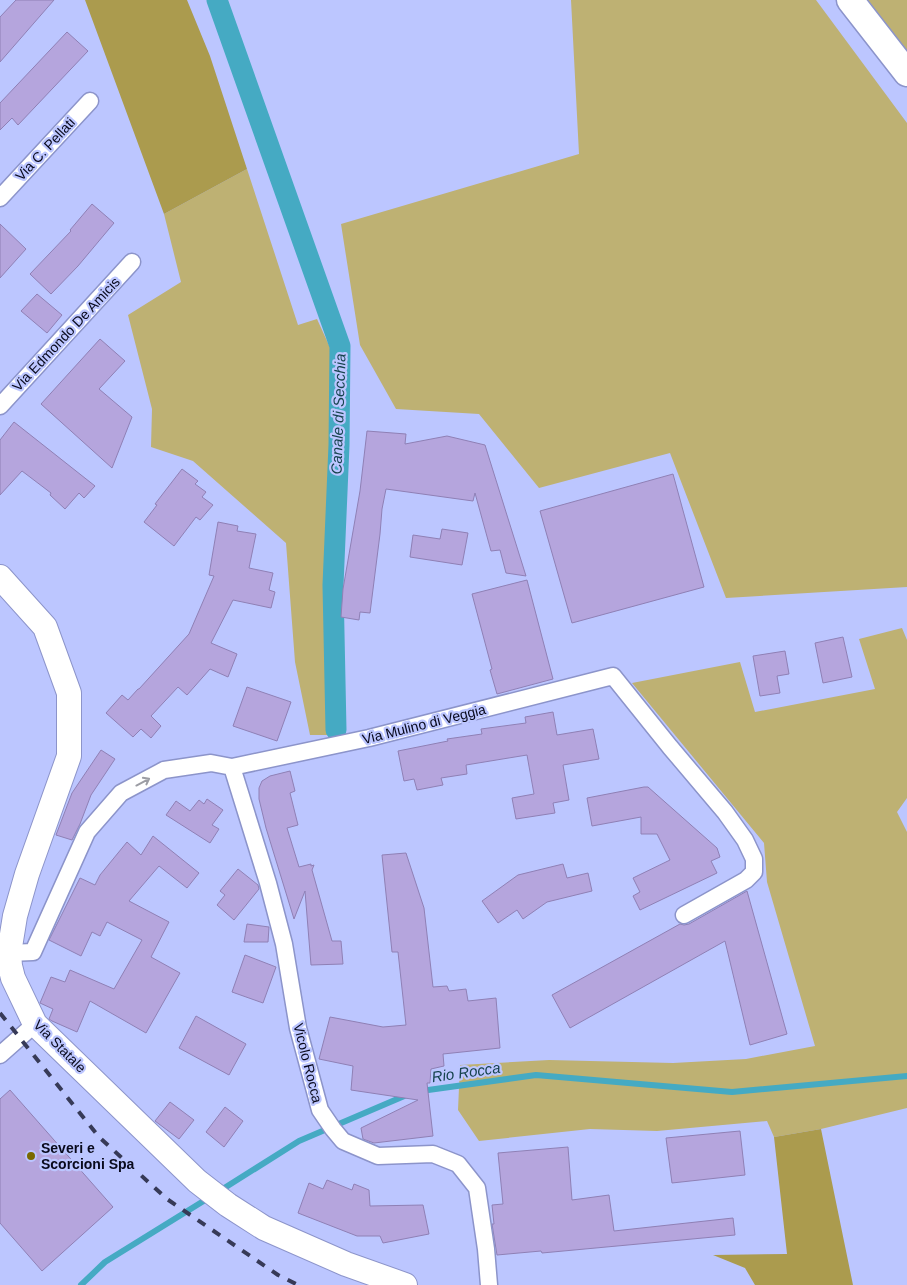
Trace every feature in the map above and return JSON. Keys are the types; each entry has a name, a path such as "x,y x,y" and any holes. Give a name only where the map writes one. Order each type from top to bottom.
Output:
{"main road":[{"path":"850,0 907,73"}],"street":[{"name":"Via C. Pellati","path":"0,198 90,101"},
{"name":"Via Edmondo De Amicis","path":"0,406 132,262"},
{"name":"Via Statale","path":"0,577 45,627 69,693 69,756 27,874 15,916 9,953 13,978 35,1024 197,1181 228,1206 264,1228 346,1264 405,1285"},
{"name":"Via Mulino di Veggia","path":"9,953 33,952 87,832 121,793 164,770 211,762 232,767 369,738 613,676 725,812 745,840 754,859 754,872 746,880 684,915"},
{"name":"Vicolo Rocca","path":"232,767 268,883 284,944 298,1028 320,1110 343,1141 378,1156 433,1154 458,1164 477,1188 489,1285"},
{"path":"0,1054 35,1024"}],"shaded area":[{"path":"85,0 187,0 210,56 247,169 164,214"},
{"path":"571,0 816,0 907,123 907,587 726,598 670,453 539,488 479,414 396,409 360,345 341,224 579,154"},
{"path":"865,0 907,0 907,56"},
{"path":"247,169 298,325 317,319 333,354 328,735 310,735 295,662 286,543 193,461 151,447 152,409 128,315 181,282 164,214"},
{"path":"902,628 907,640 907,798 897,812 907,832 907,1108 821,1129 774,1137 767,1121 657,1131 590,1129 479,1141 458,1110 460,1065 549,1060 673,1063 746,1059 815,1046 767,882 764,843 632,683 740,662 755,712 875,689 859,639"},
{"path":"821,1129 853,1285 755,1285 745,1268 713,1255 787,1254 774,1137"}],"building":[{"path":"16,0 54,0 0,62 0,17"},
{"path":"67,32 88,51 18,125 12,118 0,130 0,103"},
{"path":"92,204 114,223 78,266 51,294 30,274 71,231"},
{"path":"0,224 26,249 0,278"},
{"path":"37,294 62,315 47,333 21,311"},
{"path":"100,339 125,361 99,389 132,417 112,468 41,404"},
{"path":"14,422 95,486 84,498 79,493 65,509 50,495 51,493 22,471 0,495 0,440"},
{"path":"367,431 406,434 405,444 447,436 485,445 526,576 506,573 500,550 491,551 475,493 473,501 386,489 370,613 360,612 359,620 341,617 343,589 360,491"},
{"path":"182,469 198,481 195,484 206,492 202,497 213,505 200,520 196,517 174,546 144,522 157,505 155,504"},
{"path":"673,474 704,587 572,623 540,511"},
{"path":"218,522 238,526 237,531 256,534 249,568 273,573 269,590 275,592 271,608 233,600 211,643 237,654 228,677 210,669 187,695 178,687 151,716 161,726 151,738 141,729 133,737 106,713 122,695 128,700 189,634 214,576 209,575"},
{"path":"442,529 468,533 462,565 410,557 413,535 440,539"},
{"path":"527,580 553,679 497,694 472,594"},
{"path":"843,637 852,677 823,683 815,643"},
{"path":"785,651 789,674 777,676 780,693 760,696 753,656"},
{"path":"247,687 291,702 277,741 233,726"},
{"path":"553,712 557,735 593,729 599,759 563,765 569,800 553,803 555,813 516,819 512,798 534,794 527,755 466,765 467,774 441,778 443,785 417,790 414,779 404,781 398,751 448,741 447,739 482,734 481,729 526,723 525,717"},
{"path":"101,750 115,759 91,795 72,840 56,835 72,793"},
{"path":"290,771 295,791 290,793 298,825 287,828 299,867 314,865 312,870 332,941 341,941 343,964 311,965 305,891 294,919 266,828 259,799 259,788 262,781 270,776"},
{"path":"648,787 717,848 720,857 711,861 717,873 640,910 633,896 640,892 633,878 670,860 657,834 641,834 641,817 592,826 587,798"},
{"path":"207,799 223,810 212,825 219,829 210,843 166,815 176,801 190,811 199,800 204,804"},
{"path":"153,836 199,873 187,888 159,866 129,901 169,922 151,957 180,973 146,1033 90,1001 77,1032 52,1021 49,1019 53,1009 40,1003 51,977 65,982 70,970 114,989 142,940 107,922 100,936 92,932 81,956 49,940 80,878 95,885 100,875 127,842 141,855"},
{"path":"406,853 424,908 433,987 447,986 449,991 466,989 468,1001 496,998 500,1048 443,1054 444,1066 431,1069 430,1083 427,1083 433,1136 374,1143 363,1139 361,1128 418,1100 351,1090 353,1066 319,1059 330,1017 383,1027 406,1025 398,952 392,952 382,855"},
{"path":"563,864 567,878 588,873 592,891 547,902 523,919 517,910 498,923 482,901 518,875"},
{"path":"238,869 258,885 259,889 234,920 217,905 225,895 220,891"},
{"path":"747,891 787,1034 750,1045 725,941 570,1028 552,995 680,924 689,924"},
{"path":"247,924 269,927 268,942 244,942"},
{"path":"245,955 276,967 263,1003 232,992"},
{"path":"196,1016 246,1044 229,1075 179,1048"},
{"name":"Severi e Scorcioni Spa","path":"10,1090 113,1207 42,1271 0,1223 0,1099"},
{"path":"170,1102 194,1120 179,1139 155,1121"},
{"path":"225,1107 243,1121 224,1147 206,1132"},
{"path":"740,1131 745,1175 672,1183 666,1138"},
{"path":"568,1147 572,1200 609,1195 614,1231 733,1218 735,1235 542,1253 541,1251 497,1255 492,1224 494,1224 492,1205 503,1204 498,1153"},
{"path":"327,1180 352,1190 354,1184 369,1190 370,1206 423,1205 429,1234 383,1243 380,1236 357,1236 298,1213 309,1183 323,1189"}],"waterway":[{"name":"Canale di Secchia","path":"217,0 340,346 339,445 333,585 336,730"},
{"name":"Rio Rocca","path":"421,1091 536,1075 732,1092 907,1076"},
{"name":"Rio Rocca","path":"218,1192 299,1141 409,1094"},
{"name":"Rio Rocca","path":"81,1285 105,1262 210,1197"}],"railway":[{"path":"0,1013 99,1137 167,1199 278,1275 298,1285"}],"place":[{"name":"Severi e Scorcioni Spa","path":"31,1156"}]}
